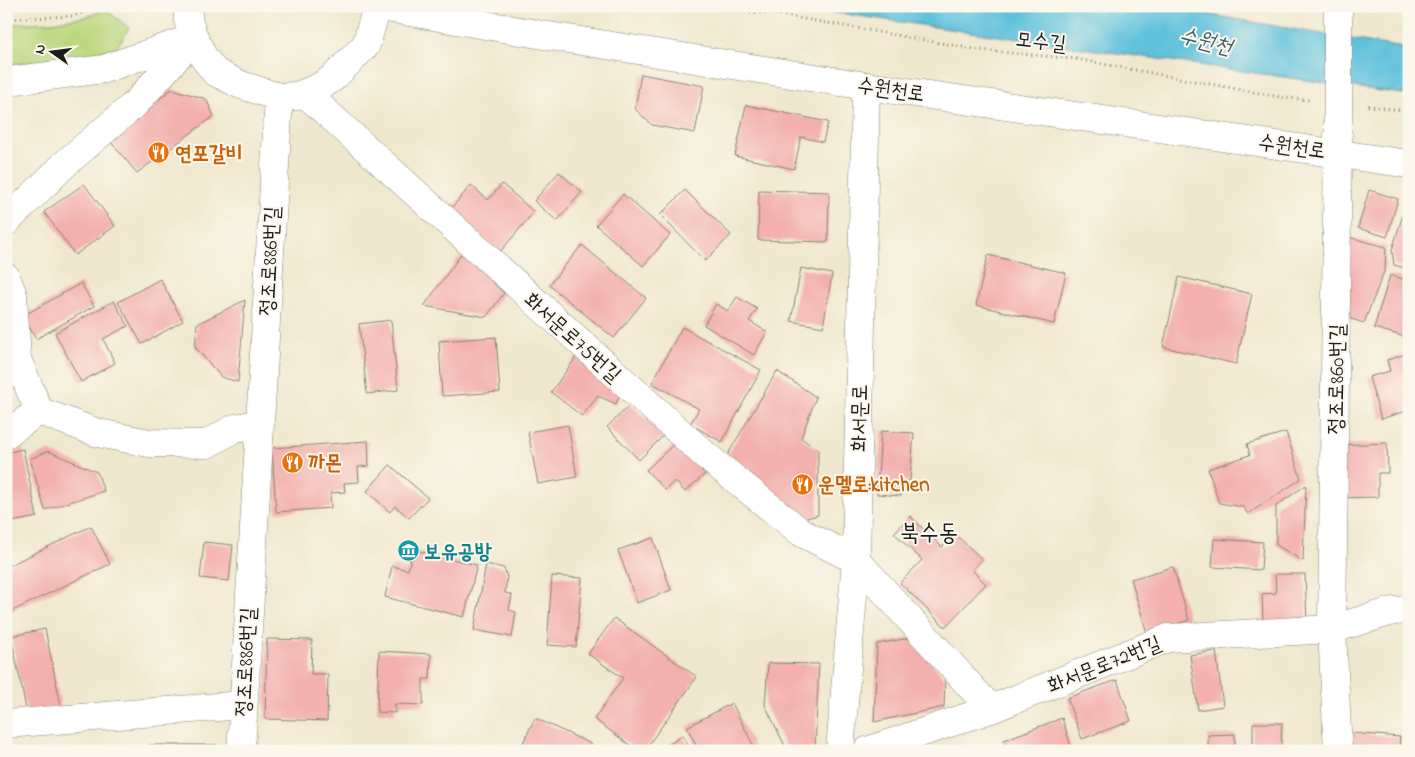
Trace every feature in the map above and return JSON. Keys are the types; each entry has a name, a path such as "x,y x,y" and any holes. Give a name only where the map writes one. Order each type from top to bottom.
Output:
{"street":[{"path":"188,6 188,20 194,38 204,58 215,72 240,85 292,95 321,86 334,77 366,45 376,6"},
{"name":"수원천로","path":"376,6 549,36 866,86 1409,164"},
{"name":"정조로860번길","path":"1338,6 1339,153 1332,629 1338,751"},
{"path":"6,83 104,69 194,38"},
{"path":"6,222 66,162 136,103 194,38"},
{"name":"화서문로","path":"840,751 856,560 866,86"},
{"name":"정조로886번길","path":"241,751 242,704 259,424 292,95"},
{"name":"화서문로75번길","path":"292,95 473,246 705,454 802,534 856,560"},
{"path":"6,277 13,295 17,359 39,411 98,434 149,443 207,444 235,428 259,424"},
{"path":"6,434 39,411"},
{"path":"856,560 992,709"},
{"name":"화서문로72번길","path":"867,751 992,709 1168,638 1332,629 1393,611 1409,610"},
{"path":"6,724 242,704"}],"path":[{"path":"6,19 74,16 103,6"},
{"name":"모수길","path":"670,6 776,14 980,50 1076,59 1280,97 1309,100"},
{"path":"1359,106 1409,111"}],"green space":[{"path":"105,9 129,28 117,47 83,56 6,65 6,24 51,22 90,16"}],"water":[{"name":"수원천","path":"789,6 1159,6 1409,49 1409,95"}],"building":[{"path":"641,74 704,86 695,133 652,125 635,109"},
{"path":"172,89 206,99 214,116 137,173 108,139"},
{"path":"746,105 828,122 823,142 801,137 794,169 735,156"},
{"path":"559,172 582,192 557,221 534,201"},
{"path":"84,184 115,226 75,255 44,212"},
{"path":"502,184 534,212 500,252 450,210 471,185 488,200"},
{"path":"685,190 731,235 705,261 660,215"},
{"path":"759,190 829,192 828,242 758,240"},
{"path":"1369,190 1398,199 1387,237 1358,228"},
{"path":"623,194 670,235 643,266 596,225"},
{"path":"1408,198 1409,269 1394,265 1392,250"},
{"path":"1348,237 1386,247 1385,269 1364,323 1345,317"},
{"path":"582,245 646,298 614,338 549,285"},
{"path":"462,253 504,293 486,317 424,306"},
{"path":"988,255 1066,273 1054,324 976,305"},
{"path":"801,268 832,274 823,327 791,321"},
{"path":"1390,275 1409,281 1409,338 1374,328"},
{"path":"1179,277 1252,294 1236,364 1163,347"},
{"path":"160,279 183,321 142,344 118,302"},
{"path":"81,283 94,306 36,339 23,316"},
{"path":"737,297 757,309 749,321 767,332 754,355 704,325 716,304 728,311"},
{"path":"245,300 238,382 221,377 195,347 197,324"},
{"path":"114,301 128,326 103,339 115,363 81,382 55,333"},
{"path":"391,320 398,390 367,394 359,324"},
{"path":"682,327 761,370 722,442 690,424 699,409 652,383"},
{"path":"496,337 500,392 442,396 439,341"},
{"path":"1409,353 1409,410 1381,419 1369,377 1390,371 1387,360"},
{"path":"577,356 622,390 616,404 598,396 582,416 551,392"},
{"path":"777,371 816,397 801,438 818,450 818,515 803,519 724,461"},
{"path":"631,404 663,436 639,460 607,427"},
{"path":"568,425 577,477 538,484 528,432"},
{"path":"881,431 914,433 910,481 902,480 901,496 877,494"},
{"path":"1286,432 1301,479 1248,514 1243,507 1219,503 1208,469 1250,455 1247,444"},
{"path":"368,441 369,466 358,467 359,482 344,483 345,492 330,493 331,508 276,512 272,448"},
{"path":"675,443 705,474 685,492 675,481 665,490 646,470"},
{"path":"1387,443 1388,473 1378,473 1378,497 1340,498 1339,445"},
{"path":"23,449 37,517 12,522 9,507 6,508 6,453"},
{"path":"48,451 97,472 104,491 45,510 30,459"},
{"path":"390,465 428,498 409,518 395,506 390,512 367,491"},
{"path":"1306,485 1303,561 1276,545 1276,506"},
{"path":"910,516 942,547 955,534 982,559 972,570 986,584 945,627 900,583 922,560 894,533"},
{"path":"91,526 110,564 6,614 6,567"},
{"path":"653,538 671,590 637,603 618,550"},
{"path":"1214,539 1263,542 1261,570 1212,567"},
{"path":"204,542 233,545 229,581 200,578"},
{"path":"413,550 477,565 464,617 385,597 392,566 408,570"},
{"path":"486,564 504,568 507,577 505,593 512,595 509,610 516,612 512,637 474,630"},
{"path":"1173,567 1189,620 1147,633 1131,579"},
{"path":"1275,574 1305,574 1307,622 1263,623 1262,594 1276,593"},
{"path":"552,576 582,578 576,647 547,645"},
{"path":"614,618 697,677 644,751 638,751 594,719 623,678 588,654"},
{"path":"45,629 61,706 27,713 11,636"},
{"path":"909,638 945,678 944,707 874,722 877,644"},
{"path":"267,639 312,640 311,674 328,674 327,721 265,719"},
{"path":"379,651 431,654 430,679 423,679 423,705 395,704 395,713 377,712"},
{"path":"1216,651 1223,706 1198,710 1190,655"},
{"path":"768,663 819,664 815,748 787,750 765,705"},
{"path":"1117,680 1131,721 1082,739 1067,698"},
{"path":"732,703 756,751 699,751 687,727"},
{"path":"535,718 591,744 588,751 535,751 522,745"},
{"path":"1062,718 1071,746 1064,751 1008,751 1004,740"},
{"path":"1253,723 1282,723 1281,751 1253,751"},
{"path":"1351,733 1400,737 1399,751 1349,751"},
{"path":"1235,734 1235,751 1208,751 1208,735"},
{"path":"683,735 691,751 659,751"},
{"path":"149,745 217,745 217,751 149,751"},
{"path":"1307,745 1310,751 1296,751 1296,746"},
{"path":"258,747 352,747 352,751 258,751"}],"place":[{"name":"연포갈비","path":"159,153"},
{"name":"까몬","path":"292,462"},
{"name":"운멜로:kitchen","path":"802,484"},
{"name":"보유공방","path":"408,551"}],"district":[{"name":"북수동","path":"929,532"}]}
